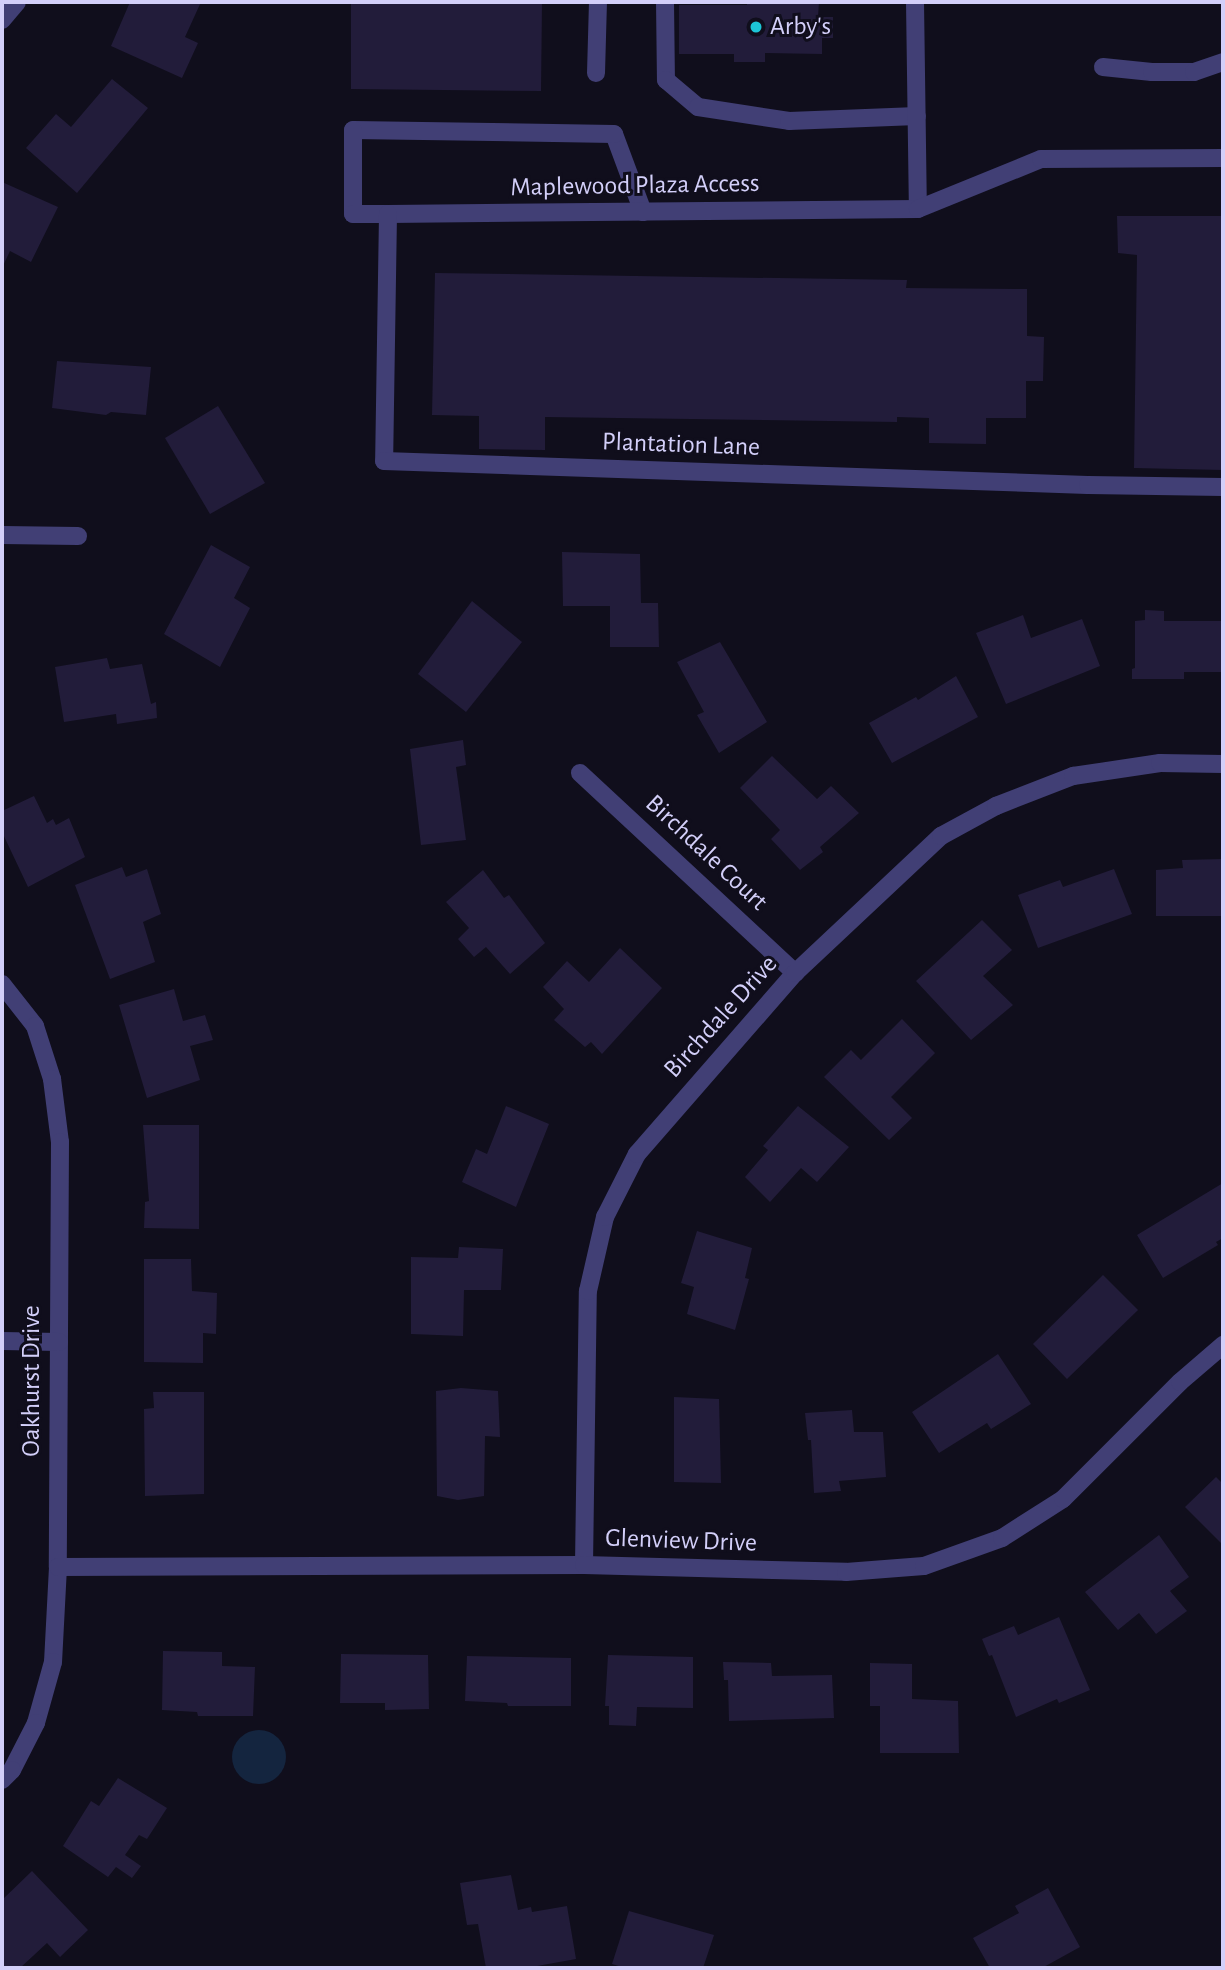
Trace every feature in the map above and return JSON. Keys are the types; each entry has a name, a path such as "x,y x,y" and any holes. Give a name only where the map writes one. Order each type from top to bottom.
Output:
{"street":[{"path":"2,20 17,2"},
{"path":"596,73 598,2"},
{"path":"665,2 666,80 698,107 789,121 917,116"},
{"path":"915,2 918,209"},
{"path":"1103,67 1152,72 1194,72 1223,62"},
{"name":"Maplewood Plaza Access","path":"643,212 614,134 353,130 353,214 643,212 918,209 1041,159 1223,158"},
{"name":"Plantation Lane","path":"388,214 384,461 1088,485 1223,487"},
{"path":"2,535 78,536"},
{"name":"Birchdale Drive","path":"584,1565 587,1291 605,1217 637,1154 795,973 941,836 996,806 1073,776 1160,763 1223,764"},
{"name":"Birchdale Court","path":"580,772 795,973"},
{"name":"Oakhurst Drive","path":"2,984 35,1026 52,1079 60,1142 58,1567 53,1661 36,1723 12,1770 2,1780"},
{"path":"2,1341 59,1342"},
{"name":"Glenview Drive","path":"58,1567 584,1565 846,1572 924,1566 1002,1538 1063,1499 1180,1382 1223,1345"}],"water":[{"path":"259,1730 278,1738 286,1757 278,1776 259,1784 240,1776 232,1757 240,1738"}],"building":[{"path":"130,2 201,2 185,37 198,43 182,78 111,46"},
{"path":"351,2 542,2 541,91 351,89"},
{"name":"Arby's","path":"747,2 819,2 818,17 833,17 833,38 822,38 822,54 765,53 765,62 734,62 734,54 679,54 679,5 747,5"},
{"path":"112,79 148,108 77,193 26,148 56,114 71,127"},
{"path":"2,182 58,207 31,262 10,251 2,268"},
{"path":"1117,216 1223,216 1223,470 1134,468 1137,255 1118,253"},
{"path":"435,273 907,280 906,288 1027,289 1027,336 1044,337 1043,381 1026,381 1026,418 986,418 986,444 929,443 929,418 897,417 897,422 545,417 545,450 479,449 479,416 432,415"},
{"path":"57,361 151,367 146,415 111,412 106,415 52,408"},
{"path":"218,406 265,483 210,514 165,438"},
{"path":"211,545 250,567 234,598 250,608 220,667 164,634"},
{"path":"562,552 640,554 641,603 658,603 659,647 610,647 610,606 563,606"},
{"path":"472,601 522,642 466,712 418,674"},
{"path":"1145,610 1164,611 1164,621 1223,621 1223,672 1184,672 1184,679 1132,679 1132,669 1135,668 1135,621 1145,620"},
{"path":"1023,615 1031,638 1082,619 1100,666 1006,704 976,633"},
{"path":"720,642 767,722 719,753 697,715 704,712 677,662"},
{"path":"107,658 110,669 142,664 151,704 156,702 157,718 117,724 116,714 64,722 55,667"},
{"path":"956,676 978,717 892,763 869,723 916,697 918,700"},
{"path":"463,740 466,765 456,767 466,840 421,845 410,749"},
{"path":"772,756 817,799 831,786 859,813 820,847 823,852 800,870 771,839 780,830 740,788"},
{"path":"34,796 47,823 53,819 56,825 69,818 85,857 28,887 2,832 2,811"},
{"path":"1223,859 1223,916 1156,916 1156,870 1183,868 1182,860"},
{"path":"122,867 126,877 147,869 161,914 143,922 155,962 110,979 75,885"},
{"path":"1114,869 1132,914 1038,948 1018,895 1060,880 1063,887"},
{"path":"483,870 504,898 509,895 545,943 510,974 486,947 474,957 458,939 469,928 446,902"},
{"path":"982,920 1012,950 983,976 1013,1005 971,1040 916,981"},
{"path":"620,948 662,988 602,1054 591,1042 585,1047 554,1020 564,1009 543,987 567,961 589,982"},
{"path":"174,989 183,1021 205,1015 213,1040 190,1046 200,1080 147,1098 119,1005"},
{"path":"902,1019 935,1053 891,1097 912,1118 889,1140 824,1077 851,1050 861,1060"},
{"path":"506,1106 549,1124 516,1207 462,1182 476,1149 487,1154"},
{"path":"798,1106 849,1147 817,1182 801,1168 770,1202 745,1177 768,1150 763,1146"},
{"path":"143,1125 199,1125 199,1229 144,1228 145,1202 149,1201"},
{"path":"1223,1183 1223,1238 1216,1242 1218,1245 1163,1278 1137,1235"},
{"path":"697,1231 752,1248 745,1278 749,1279 735,1330 687,1314 694,1287 681,1283"},
{"path":"459,1247 503,1249 501,1290 464,1290 463,1336 411,1334 411,1257 458,1258"},
{"path":"144,1259 191,1259 192,1291 217,1293 216,1334 203,1333 203,1363 144,1362"},
{"path":"1103,1275 1138,1310 1067,1379 1033,1344"},
{"path":"998,1354 1031,1404 991,1429 987,1423 939,1453 912,1412"},
{"path":"461,1388 498,1391 500,1437 485,1436 484,1496 458,1500 437,1496 436,1391"},
{"path":"153,1392 204,1392 204,1494 145,1496 144,1409 154,1408"},
{"path":"674,1397 719,1399 721,1483 674,1482"},
{"path":"852,1410 854,1432 883,1432 886,1477 839,1481 841,1491 814,1493 811,1440 808,1440 805,1413"},
{"path":"1216,1477 1223,1484 1223,1545 1185,1507"},
{"path":"1159,1535 1189,1577 1170,1591 1187,1611 1156,1634 1139,1613 1118,1630 1085,1592"},
{"path":"1059,1617 1090,1690 1059,1703 1057,1699 1016,1717 992,1655 989,1656 982,1639 1014,1626 1018,1635"},
{"path":"163,1651 222,1652 222,1666 255,1667 253,1716 198,1716 197,1712 162,1710"},
{"path":"341,1654 428,1655 429,1709 385,1710 385,1703 340,1703"},
{"path":"608,1655 693,1657 693,1708 637,1707 636,1726 609,1725 609,1706 605,1706"},
{"path":"467,1656 571,1658 571,1706 508,1706 507,1703 465,1701"},
{"path":"723,1662 771,1663 772,1676 832,1675 834,1718 729,1721 728,1680 724,1680"},
{"path":"870,1663 912,1664 912,1699 958,1701 959,1753 880,1753 880,1706 870,1706"},
{"path":"118,1778 167,1808 147,1839 139,1835 125,1855 141,1866 132,1878 116,1867 108,1877 63,1846 91,1801 99,1806"},
{"path":"32,1871 88,1930 60,1957 47,1943 20,1968 2,1968 2,1900"},
{"path":"511,1875 518,1910 531,1907 532,1912 567,1906 576,1959 526,1968 486,1968 478,1924 467,1925 460,1883"},
{"path":"1048,1888 1080,1947 1042,1968 990,1968 973,1938 1019,1913 1015,1906"},
{"path":"629,1911 714,1935 703,1968 625,1968 612,1964"}],"place":[{"name":"Arby's","path":"756,27"}]}
